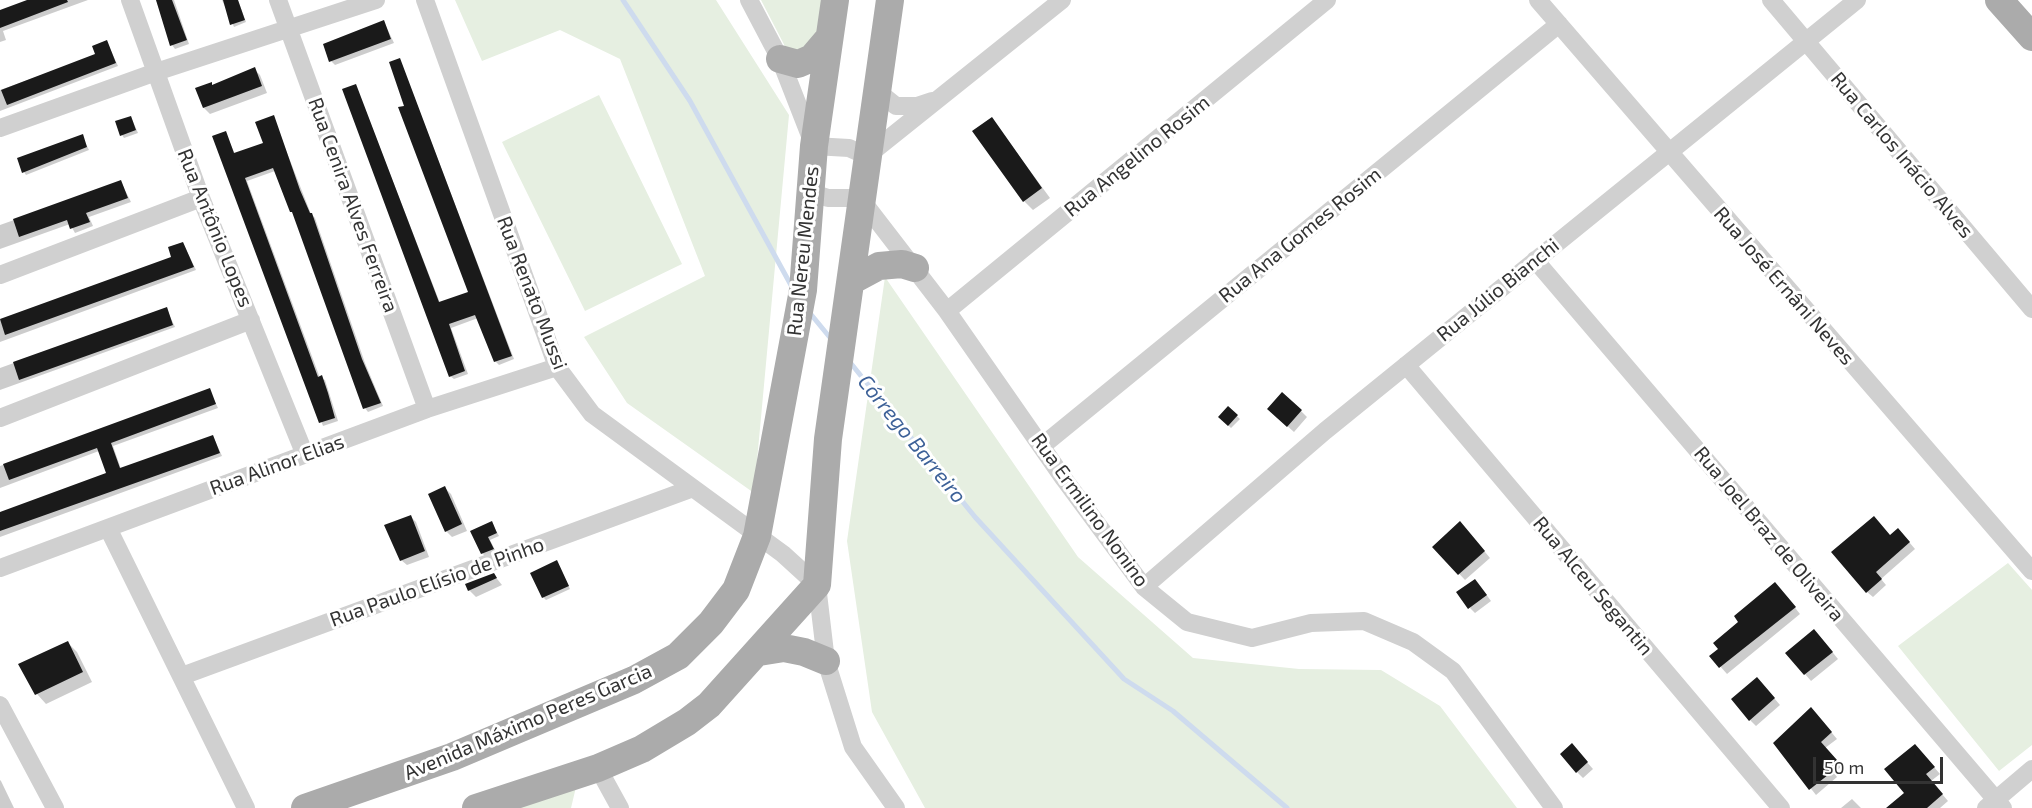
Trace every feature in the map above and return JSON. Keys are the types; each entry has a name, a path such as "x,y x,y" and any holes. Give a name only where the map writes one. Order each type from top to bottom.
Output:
{"main road":[{"name":"Rua Nereu Mendes","path":"757,536 803,290 814,146 835,0"},
{"path":"476,808 598,768 642,749 687,722 709,705 817,585 828,439 851,281 860,198 890,0"},
{"path":"1999,0 2032,38"},
{"path":"780,59 798,64 812,58 829,38"},
{"path":"851,281 871,269 885,265 902,264 915,268"},
{"name":"Avenida Máximo Peres Garcia","path":"305,808 452,757 634,680 666,664 694,641 723,609 736,590 757,536"},
{"path":"759,652 784,648 804,652 826,661"}],"street":[{"name":"Rua Antônio Lopes","path":"130,0 201,198 305,455"},
{"name":"Rua Cenira Alves Ferreira","path":"278,0 428,410"},
{"path":"0,128 156,72 376,0"},
{"name":"Rua Renato Mussi","path":"425,0 556,367 592,414 804,570 817,585"},
{"path":"749,0 780,59 814,146 849,148 867,156 1062,0"},
{"name":"Rua Angelino Rosim","path":"947,311 1327,0"},
{"name":"Rua José Ernâni Neves","path":"1538,0 1667,152 2032,571"},
{"name":"Rua Carlos Inácio Alves","path":"1771,0 2032,309"},
{"name":"Rua Júlio Bianchi","path":"1144,587 1325,431 1857,0"},
{"name":"Rua Ana Gomes Rosim","path":"1042,446 1558,24"},
{"path":"876,90 896,106 917,106 942,97"},
{"path":"810,192 836,199 860,198"},
{"path":"0,275 201,198"},
{"name":"Rua Ermilino Nonino","path":"860,198 947,311 1144,587 1187,622 1252,638 1311,623 1365,621 1413,642 1453,671 1554,808"},
{"name":"Rua Joel Braz de Oliveira","path":"1535,260 1996,805"},
{"path":"0,418 251,320"},
{"name":"Rua Alceu Segantin","path":"1406,365 1781,808"},
{"name":"Rua Alinor Elias","path":"0,568 428,410 556,367"},
{"name":"Rua Paulo Elísio de Pinho","path":"182,676 693,488"},
{"path":"108,528 246,808"},
{"path":"817,585 826,661 853,747 896,808"},
{"path":"0,705 55,808"},
{"path":"598,768 620,808"},
{"path":"1996,805 2032,769"}],"shaded area":[{"path":"455,0 716,0 789,115 754,493 627,403 584,337 705,276 620,59 560,30 482,61"},
{"path":"761,0 825,0 817,45 790,56"},
{"path":"599,95 682,264 585,311 502,142"},
{"path":"885,277 1078,557 1193,658 1299,669 1381,670 1440,706 1517,808 925,808 872,712 847,541"},
{"path":"2008,563 2032,590 2032,745 1999,771 1898,646"},
{"path":"576,787 571,808 518,808"}],"building":[{"path":"27,0 67,0 68,2 0,28 0,10"},
{"path":"156,0 172,0 187,40 170,46"},
{"path":"223,0 238,0 245,20 230,25"},
{"path":"384,20 391,39 329,62 323,44"},
{"path":"107,40 116,63 7,105 1,90 95,54 92,46"},
{"path":"400,58 512,356 494,362 475,315 449,324 465,371 449,377 342,89 356,84 439,302 468,292 398,107 404,106 389,62"},
{"path":"255,67 262,86 203,108 195,88 212,82 212,85"},
{"path":"274,115 300,190 312,213 362,359 381,403 363,409 292,212 290,212 273,168 245,178 318,377 322,375 328,393 335,418 319,423 212,136 226,131 234,153 263,143 255,122"},
{"path":"131,116 136,130 120,136 115,121"},
{"path":"992,117 1042,188 1023,202 972,131"},
{"path":"83,134 87,147 22,173 17,158"},
{"path":"121,180 128,198 86,213 90,222 70,229 67,220 19,237 13,219"},
{"path":"183,242 194,267 5,335 0,319 171,257 168,247"},
{"path":"167,307 173,325 19,380 13,362"},
{"path":"210,388 216,404 111,443 120,468 213,435 220,453 0,531 0,512 106,473 97,448 9,480 3,464"},
{"path":"1282,392 1302,410 1287,427 1267,409"},
{"path":"1228,406 1238,415 1228,426 1218,417"},
{"path":"445,486 462,524 445,532 428,494"},
{"path":"411,515 425,551 400,561 384,525"},
{"path":"1874,516 1890,535 1898,528 1910,542 1876,572 1882,579 1866,593 1831,552"},
{"path":"492,521 497,533 488,537 494,549 481,554 470,531"},
{"path":"1460,521 1485,551 1458,575 1432,547"},
{"path":"557,560 569,586 542,598 530,573"},
{"path":"494,573 497,578 468,591 465,584"},
{"path":"1475,579 1487,595 1468,609 1456,592"},
{"path":"1775,582 1796,607 1719,668 1709,656 1718,649 1713,643 1738,622 1734,616"},
{"path":"1814,629 1833,652 1804,675 1785,653"},
{"path":"68,641 83,672 35,695 18,664"},
{"path":"1757,677 1775,698 1749,721 1731,699"},
{"path":"1811,707 1832,732 1821,742 1837,760 1829,766 1833,771 1809,790 1773,743"},
{"path":"1572,743 1588,762 1576,773 1560,754"},
{"path":"1915,744 1935,767 1926,774 1943,794 1927,808 1886,808 1904,793 1884,769"}],"waterway":[{"name":"Córrego Barreiro","path":"623,0 690,101 792,287"},
{"name":"Córrego Barreiro","path":"809,312 832,340"},
{"name":"Córrego Barreiro","path":"849,361 975,517 1124,679 1173,711 1287,808"}]}
